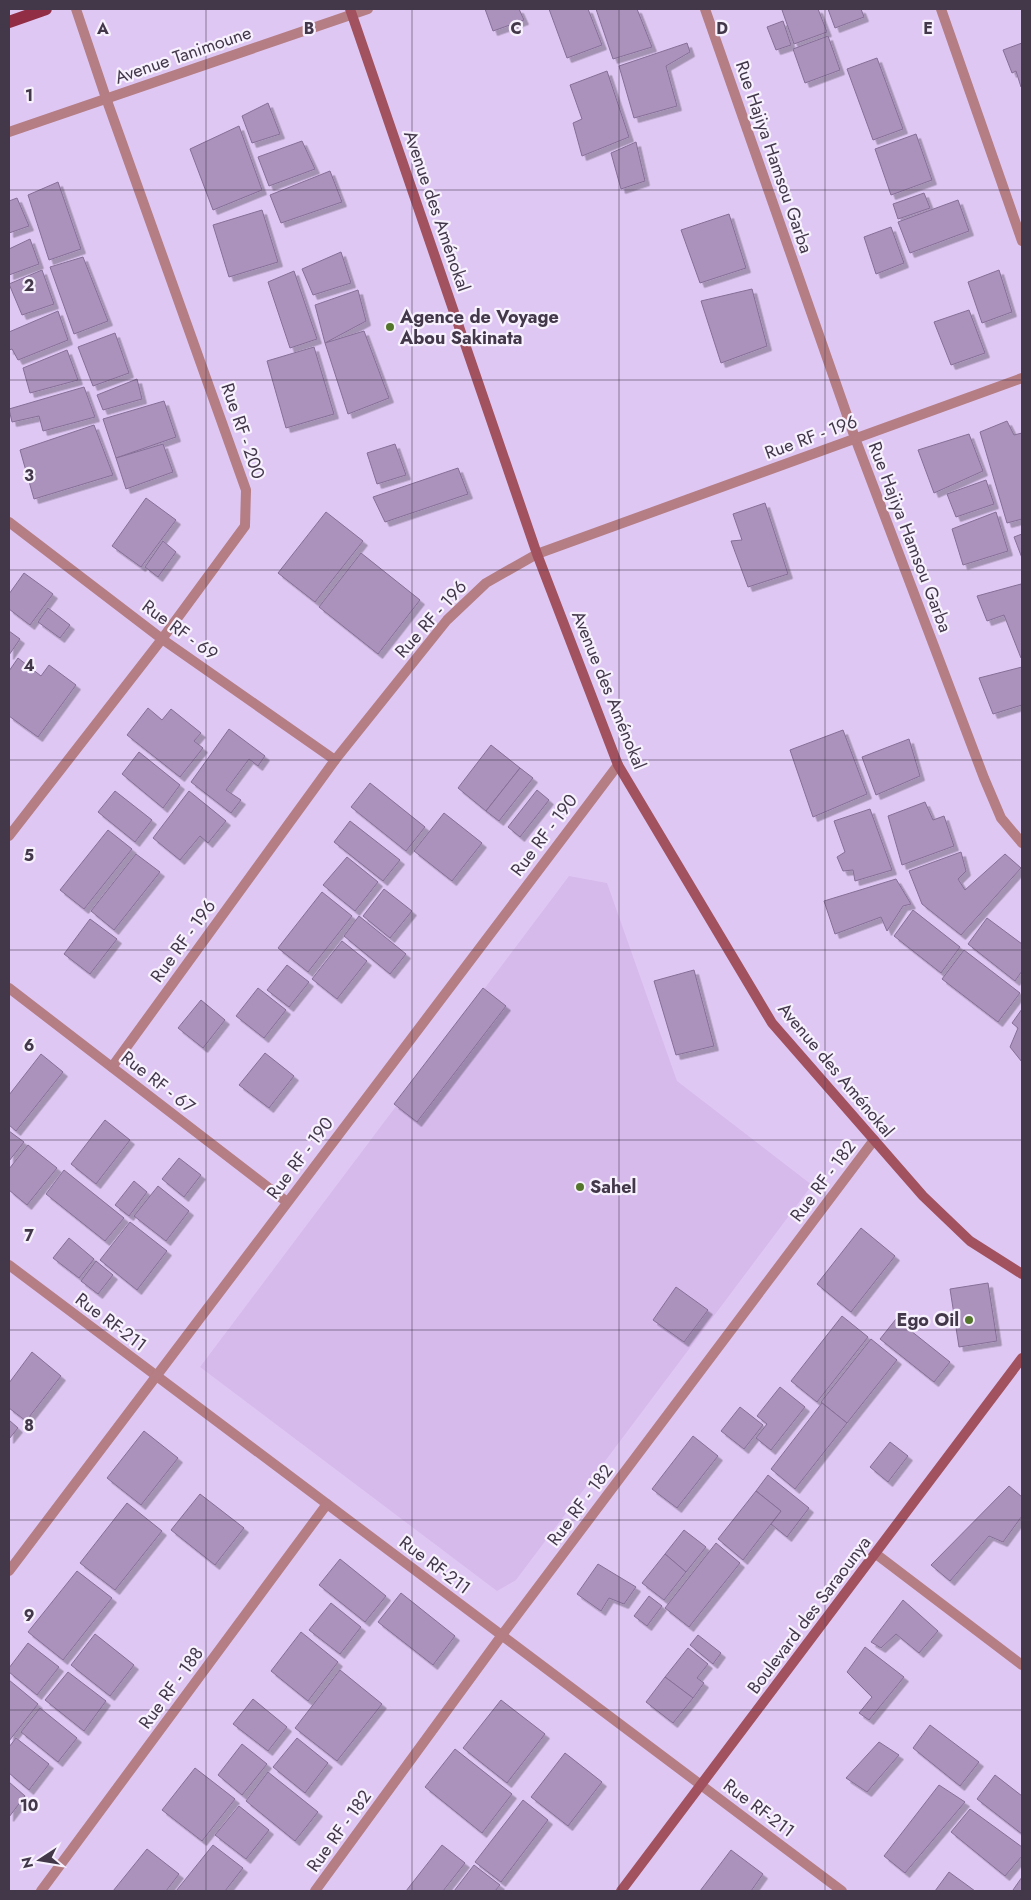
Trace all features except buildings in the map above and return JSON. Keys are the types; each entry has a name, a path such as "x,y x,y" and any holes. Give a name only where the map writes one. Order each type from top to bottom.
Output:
{"main road":[{"path":"9,22 46,9"},
{"name":"Avenue des Aménokal","path":"351,12 537,554 618,764 772,1023 923,1196 970,1241 1022,1274"},
{"name":"Boulevard des Saraounya","path":"621,1891 702,1786 1022,1358"}],"street":[{"name":"Rue RF - 200","path":"9,836 162,639 245,526 246,490 76,9"},
{"name":"Avenue Tanimoune","path":"9,132 351,12 368,9"},
{"name":"Rue Hajiya Hamsou Garba","path":"705,9 855,438 984,778 1001,818 1022,843"},
{"path":"941,9 1022,241"},
{"name":"Rue RF - 196","path":"112,1067 335,760 447,620 486,584 537,554 1022,378"},
{"name":"Rue RF - 69","path":"9,522 162,639 335,760"},
{"name":"Rue RF - 190","path":"9,1570 618,764"},
{"name":"Rue RF - 67","path":"9,988 287,1202"},
{"name":"Rue RF - 182","path":"315,1891 502,1635 874,1140"},
{"name":"Rue RF-211","path":"9,1265 842,1891"},
{"name":"Rue RF - 188","path":"42,1891 327,1504"},
{"path":"876,1554 1022,1665"}],"shaded area":[{"path":"569,876 607,883 677,1081 812,1185 516,1580 497,1591 200,1367"}],"place":[{"name":"Agence de Voyage Abou Sakinata","path":"390,327"},
{"name":"Sahel","path":"580,1187"},
{"name":"Ego Oil","path":"969,1320"}]}
